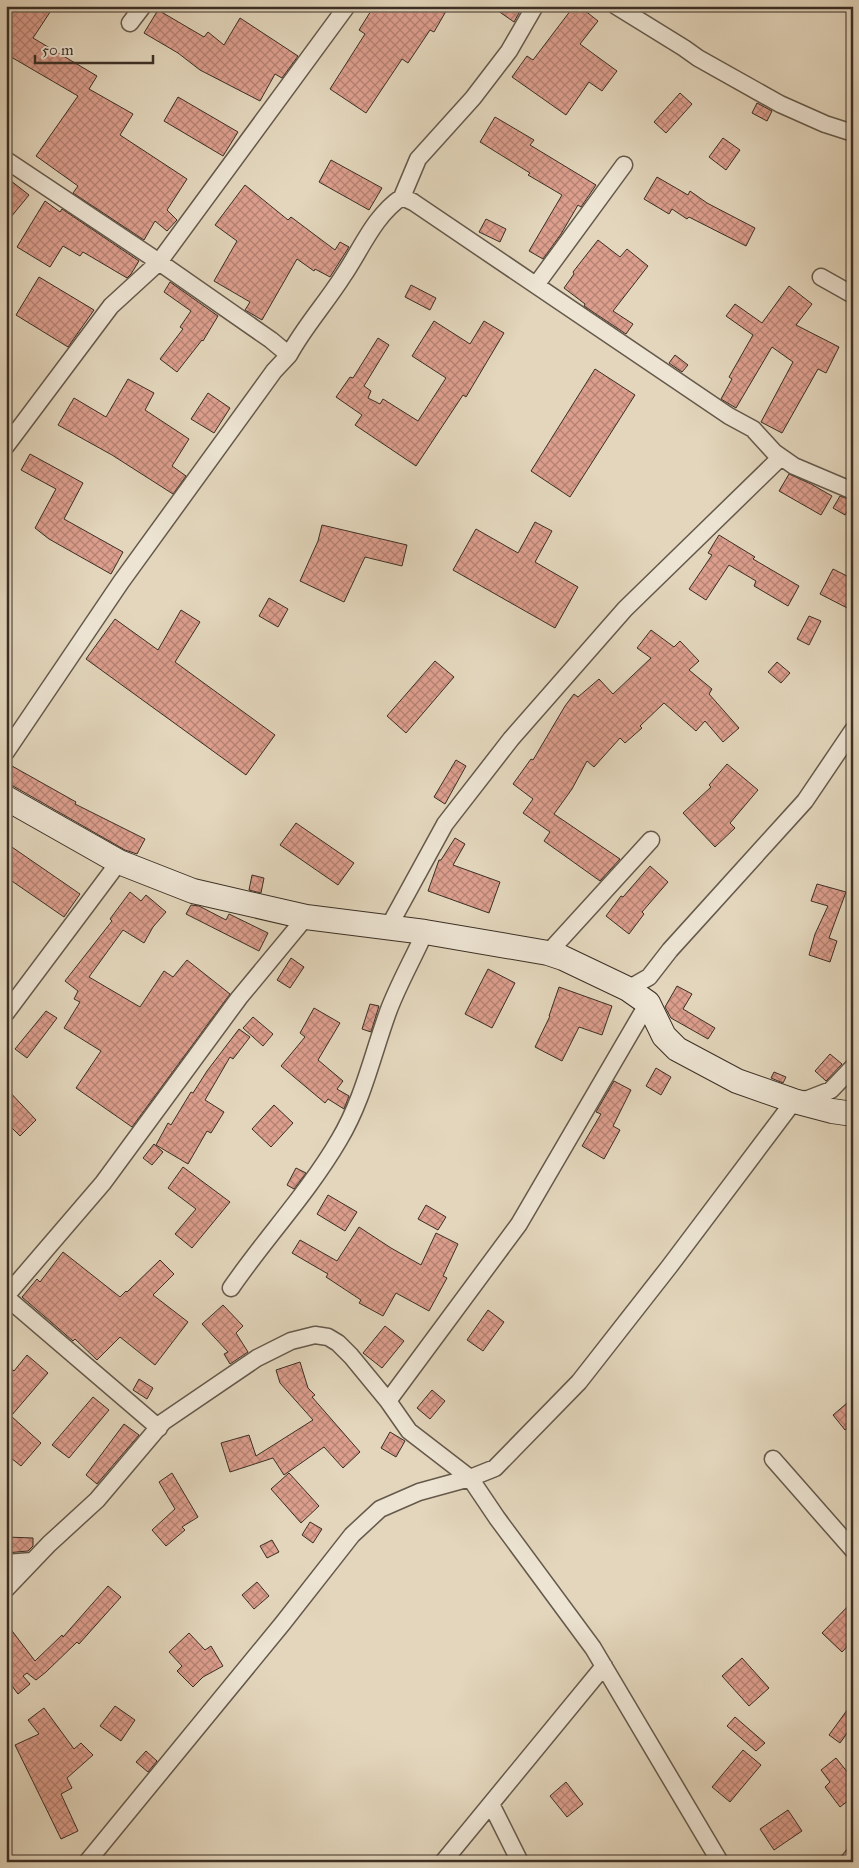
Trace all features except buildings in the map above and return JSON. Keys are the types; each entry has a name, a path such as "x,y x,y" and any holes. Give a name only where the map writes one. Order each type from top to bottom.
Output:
{"street":[{"path":"130,23 143,6"},
{"path":"6,446 111,306 158,262 347,6"},
{"path":"6,752 121,582 274,371 289,355 298,338 344,276 372,228 391,204 402,197 418,159 472,98 509,51 536,6"},
{"path":"616,6 698,58 780,104 826,124 853,133"},
{"path":"6,160 158,262 271,340 289,355"},
{"path":"536,285 624,165"},
{"path":"402,197 413,202 729,416 753,429 774,452 794,466 853,491"},
{"path":"822,277 853,295"},
{"path":"388,928 445,824 511,739 625,609 781,457"},
{"path":"628,989 649,977 670,950 806,802 853,730"},
{"path":"6,798 119,862 192,891 306,917 424,932 548,953 563,958 628,989 648,1003 664,1036 677,1049 737,1081 794,1101 832,1111 853,1114"},
{"path":"548,953 651,840"},
{"path":"6,1014 119,862"},
{"path":"159,1428 6,1297 103,1183 239,998 306,917"},
{"path":"231,1288 252,1258 298,1201 339,1140 361,1098 389,1011 424,932"},
{"path":"388,1401 519,1224 648,1003"},
{"path":"87,1862 283,1623 352,1535 380,1509 419,1492 470,1478 495,1468 580,1382 794,1101 808,1099 831,1090 853,1067"},
{"path":"6,1589 32,1561 97,1500 163,1422 257,1358 291,1341 315,1336 328,1337 338,1343 352,1356 409,1431 470,1478 497,1518 594,1648 720,1862"},
{"path":"773,1459 853,1550"},
{"path":"6,1563 32,1561"},
{"path":"443,1862 604,1666"},
{"path":"491,1804 520,1862"},
{"path":"848,1862 853,1856"}]}
